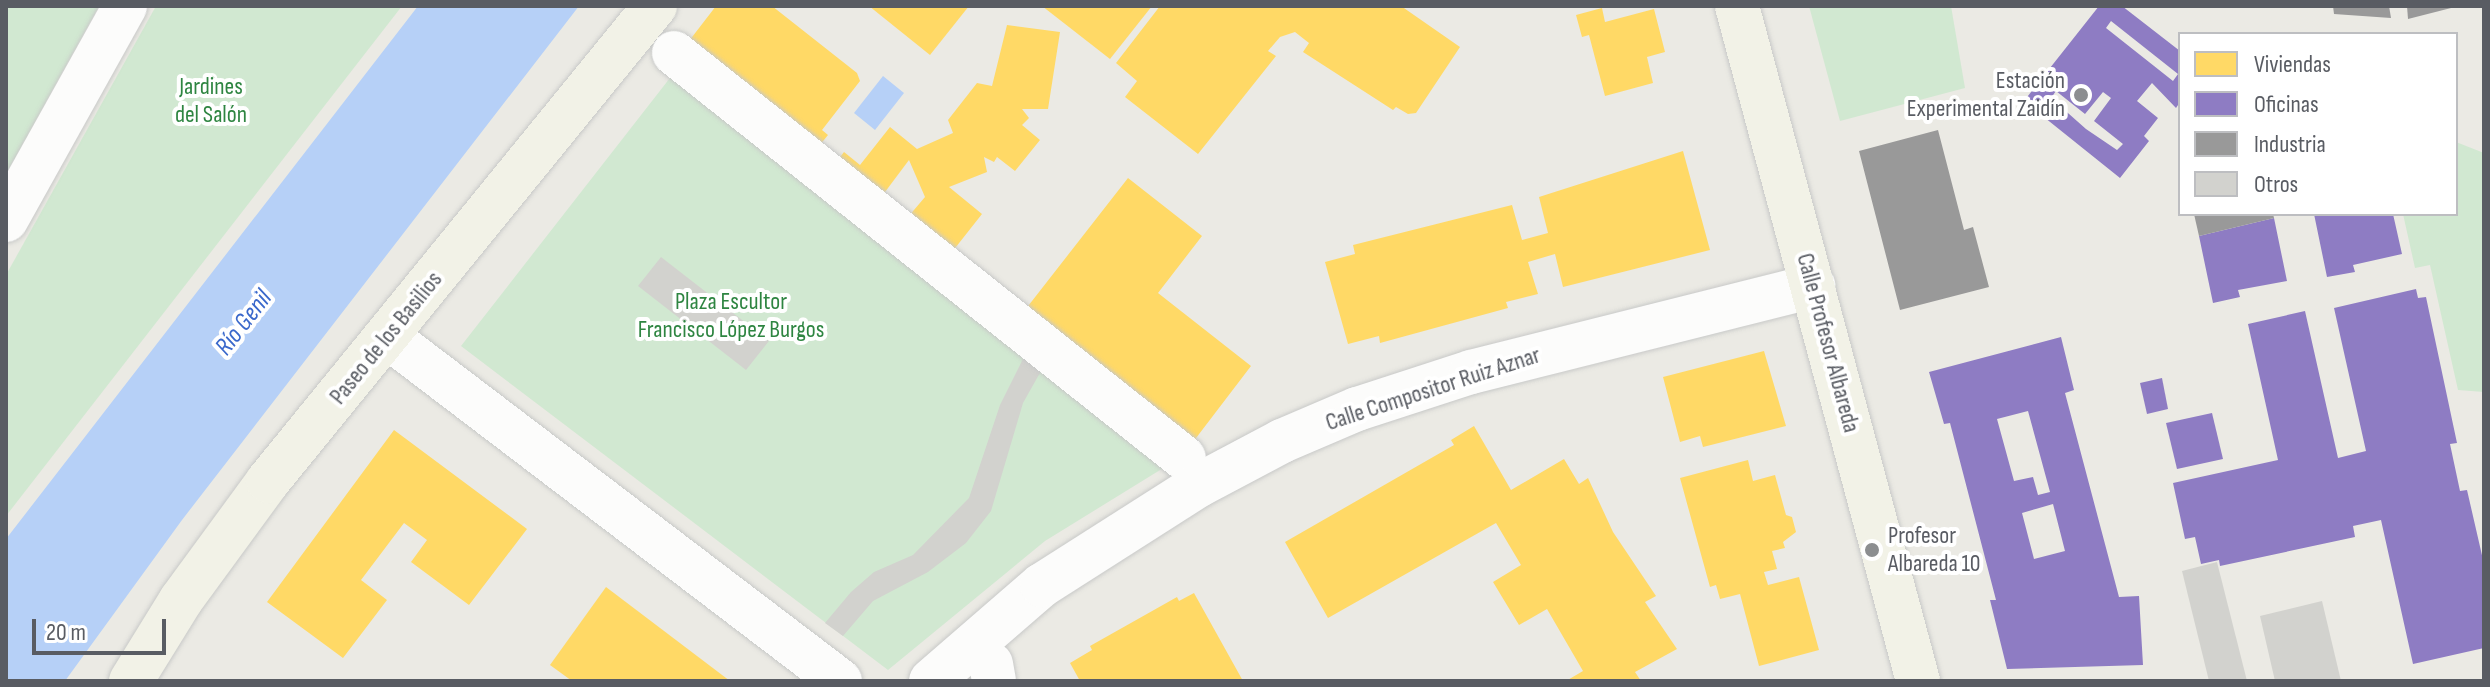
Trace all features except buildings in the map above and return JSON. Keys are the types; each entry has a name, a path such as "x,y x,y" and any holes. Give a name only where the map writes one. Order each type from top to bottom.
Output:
{"main road":[{"name":"Paseo de los Basilios","path":"131,681 181,600 268,481 655,6"},
{"name":"Calle Profesor Albareda","path":"1737,6 1918,681"}],"street":[{"path":"6,220 125,6"},
{"path":"674,53 1184,458"},
{"name":"Calle Compositor Ruiz Aznar","path":"931,681 1042,585 1199,485 1282,441 1357,409 1471,372 1813,286"},
{"path":"388,337 840,681"}],"green space":[{"path":"6,6 99,6 6,174"},
{"name":"Jardines del Salón","path":"156,6 402,6 6,516 6,275"},
{"path":"1809,6 1951,6 1965,88 1840,121"},
{"name":"Plaza Escultor Francisco López Burgos","path":"691,51 1199,446 1045,541 888,670 461,346"},
{"path":"2458,143 2484,153 2484,392 2458,390 2430,265 2415,268 2403,216 2458,216"}],"water":[{"name":"Río Genil","path":"418,6 579,6 182,520 65,681 6,681 6,539"},
{"path":"883,76 904,93 875,130 854,113"}],"place":[{"name":"Estación Experimental Zaidín","path":"2081,95"},
{"name":"Profesor Albareda 10","path":"1872,550"}]}
